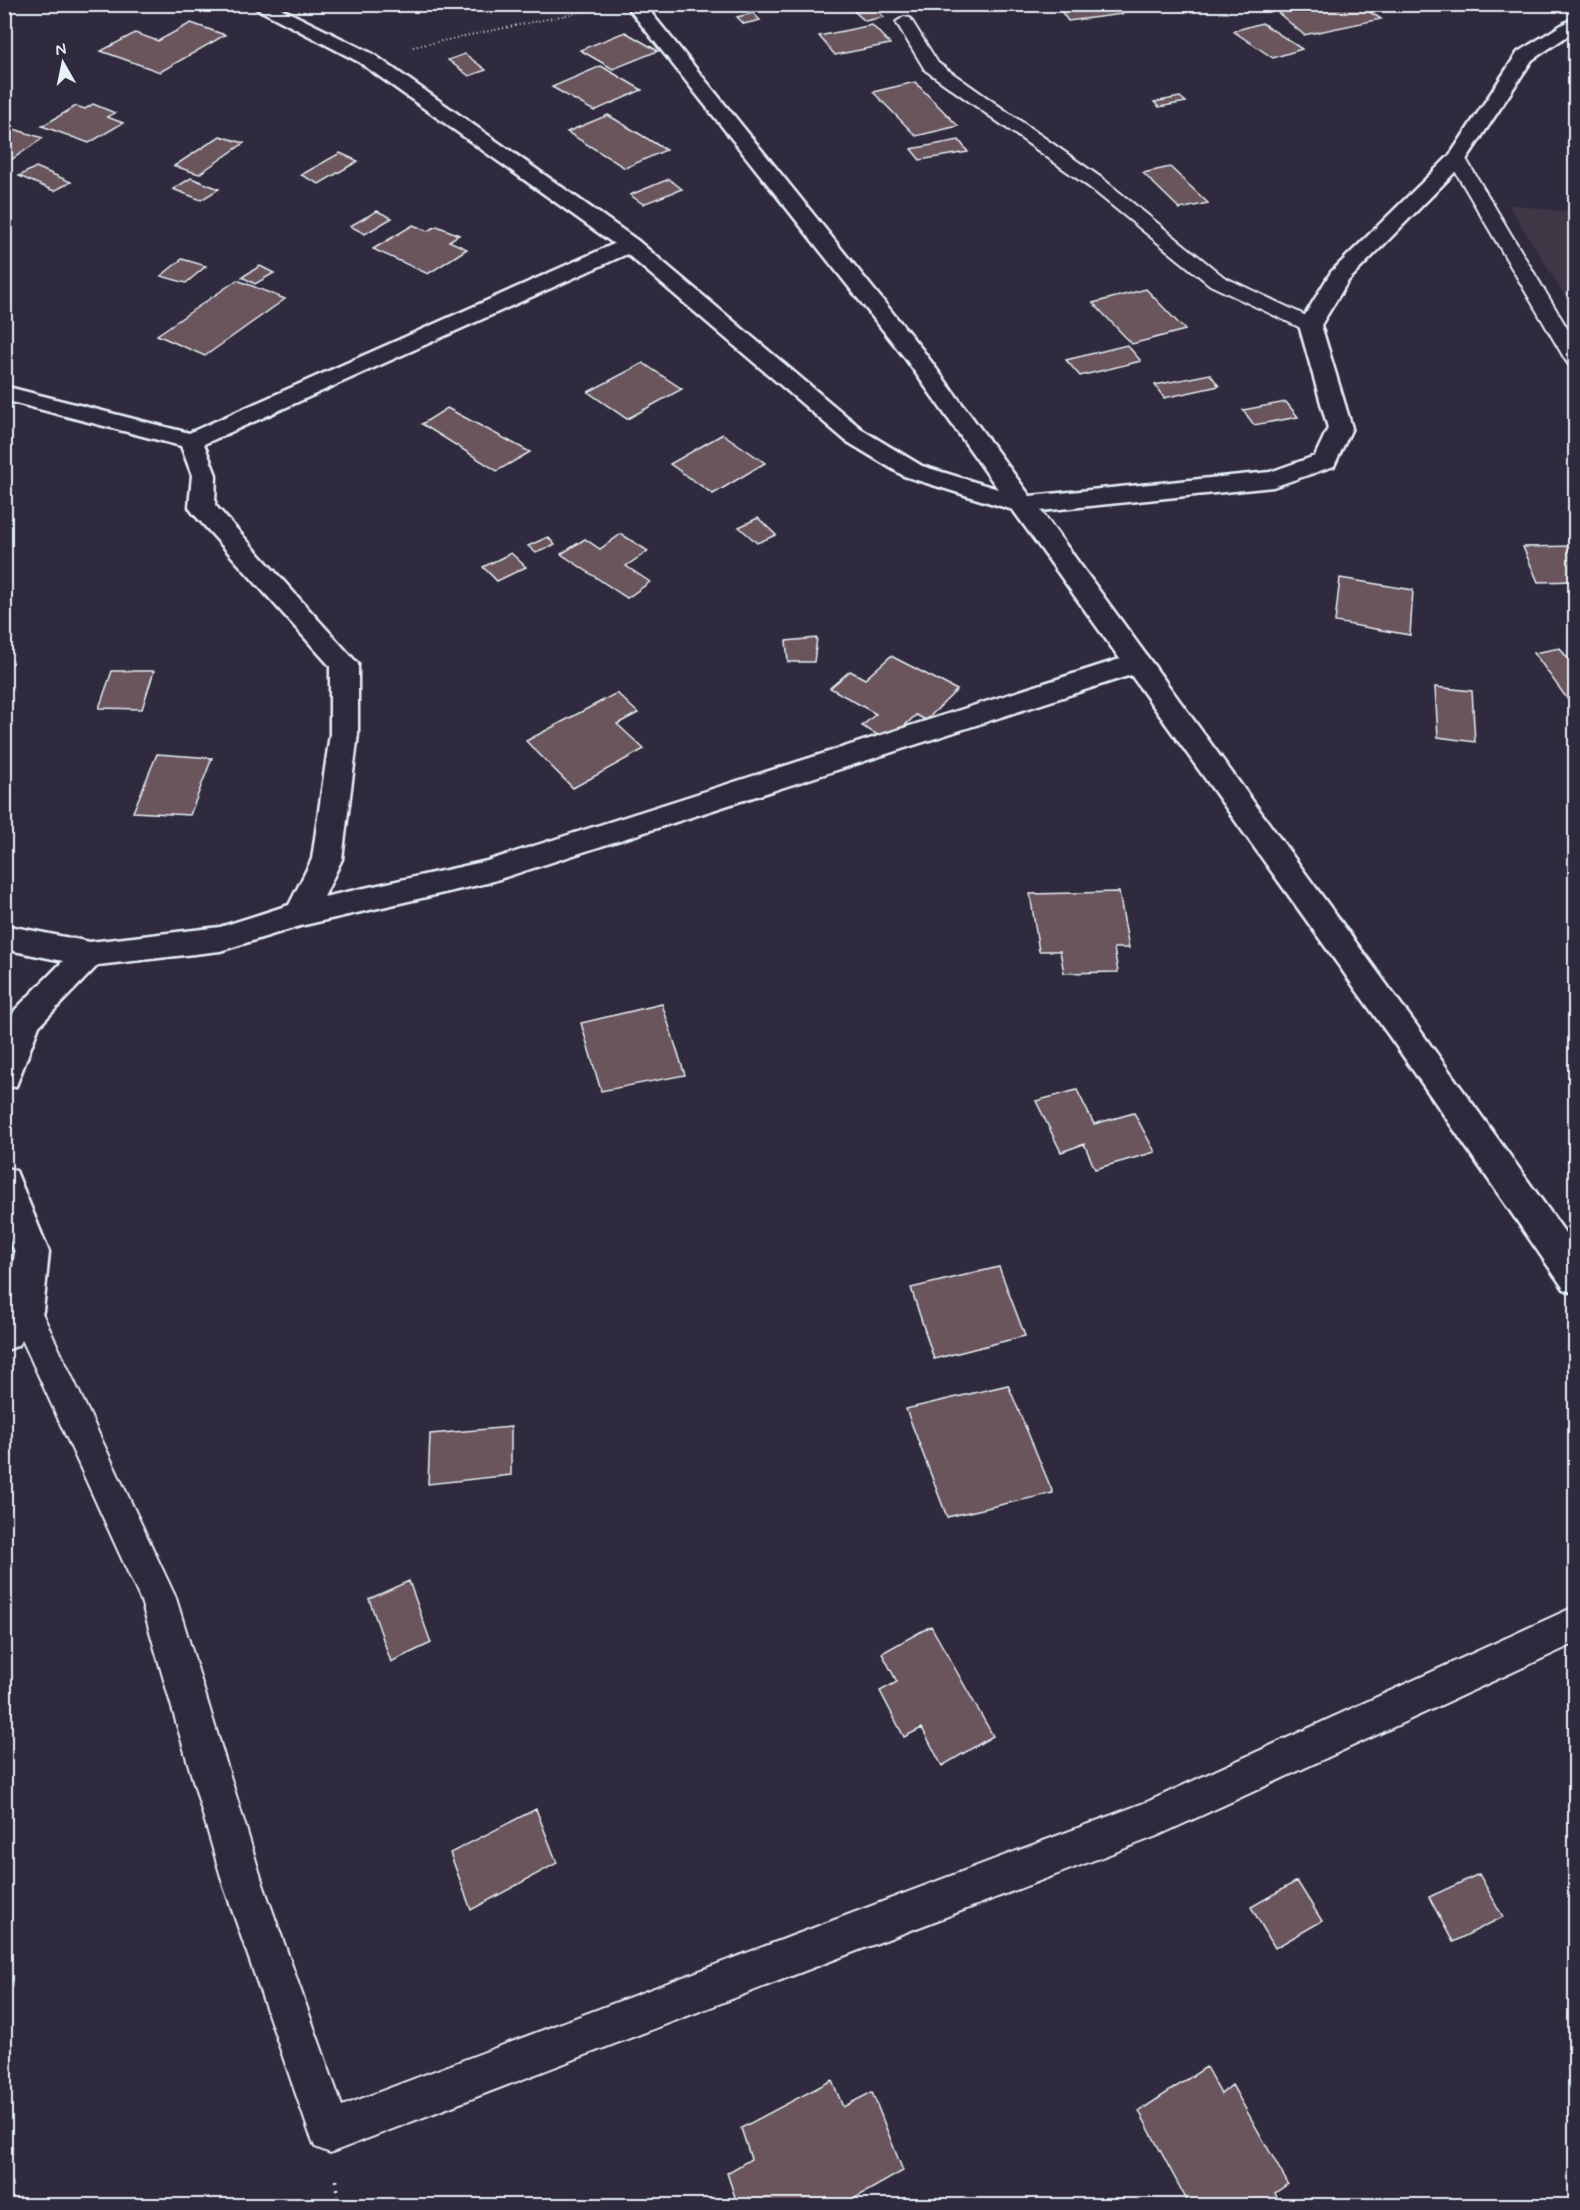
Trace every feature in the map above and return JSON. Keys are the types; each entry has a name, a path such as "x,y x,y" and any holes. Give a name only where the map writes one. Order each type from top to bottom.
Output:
{"street":[{"path":"257,4 366,58 629,245 855,436 913,471 1025,505 1273,479 1325,461 1340,429 1310,325 1339,277 1457,159 1525,56 1575,21"},
{"path":"634,4 913,353 1403,1031 1575,1278"},
{"path":"4,393 191,441 629,245"},
{"path":"191,441 204,476 202,507 344,664 344,734 327,859 300,914"},
{"path":"4,937 90,954 220,939 300,914 487,872 1137,663"},
{"path":"4,1076 26,1019 90,954"},
{"path":"4,1182 32,1252 15,1323"}],"lane":[{"path":"904,22 931,66 1096,183 1217,281 1310,325"},
{"path":"1457,159 1575,361"},
{"path":"15,1323 158,1598 243,1884 330,2132 1157,1817 1575,1624"}],"path":[{"path":"366,58 604,7"}],"shaded area":[{"path":"1508,204 1575,213 1575,312"}],"building":[{"path":"1056,4 1115,4 1123,14 1068,21"},
{"path":"1303,4 1357,4 1381,19 1304,35 1275,10"},
{"path":"873,6 884,17 865,21 854,11"},
{"path":"753,13 760,20 744,24 737,17"},
{"path":"191,23 225,35 160,72 101,51 135,33 158,41"},
{"path":"1262,23 1302,49 1273,58 1233,31"},
{"path":"872,25 890,44 835,55 819,36"},
{"path":"625,32 658,51 613,69 580,50"},
{"path":"465,54 486,70 469,76 448,60"},
{"path":"601,66 642,90 594,111 552,87"},
{"path":"915,82 958,126 916,136 873,92"},
{"path":"1180,97 1186,102 1159,107 1154,102"},
{"path":"93,104 115,113 107,117 123,123 89,143 42,126 76,106 85,109"},
{"path":"608,115 666,150 625,168 567,132"},
{"path":"4,126 43,138 8,162 4,161"},
{"path":"220,136 244,143 199,174 174,166"},
{"path":"959,140 968,152 920,160 911,149"},
{"path":"340,153 358,161 319,184 301,175"},
{"path":"36,167 71,182 54,191 19,176"},
{"path":"1170,167 1208,203 1180,209 1143,173"},
{"path":"191,178 219,189 201,200 173,189"},
{"path":"669,179 682,189 643,204 630,195"},
{"path":"377,211 392,218 365,234 350,226"},
{"path":"413,225 427,231 437,226 459,235 449,241 467,249 428,274 373,249"},
{"path":"182,259 206,266 186,283 161,276"},
{"path":"260,266 274,273 255,284 242,277"},
{"path":"237,280 285,299 205,356 157,335"},
{"path":"1146,289 1185,330 1132,344 1093,303"},
{"path":"1127,345 1141,361 1080,376 1066,360"},
{"path":"643,363 682,389 627,419 588,392"},
{"path":"1210,374 1219,386 1164,398 1155,385"},
{"path":"1286,402 1298,417 1254,425 1243,410"},
{"path":"447,408 530,452 497,471 422,424"},
{"path":"723,434 765,463 713,494 670,464"},
{"path":"758,518 776,535 757,543 739,527"},
{"path":"621,534 648,551 626,566 650,582 627,598 561,554 585,539 600,549"},
{"path":"548,537 555,545 536,553 528,546"},
{"path":"1576,546 1576,581 1538,582 1523,547"},
{"path":"511,553 526,567 497,581 483,567"},
{"path":"1340,578 1413,590 1410,635 1335,622"},
{"path":"817,638 814,662 788,662 786,641"},
{"path":"1560,648 1576,670 1576,698 1568,700 1534,653"},
{"path":"891,656 957,690 926,720 916,715 888,741 862,726 876,714 830,688 850,671 865,679"},
{"path":"112,671 154,671 142,709 99,708"},
{"path":"1435,687 1472,691 1475,742 1438,737"},
{"path":"617,693 638,713 617,724 644,749 573,788 526,741"},
{"path":"157,754 212,758 190,815 133,812"},
{"path":"1119,892 1129,948 1114,948 1118,972 1064,973 1060,951 1039,951 1030,894"},
{"path":"662,1004 685,1075 601,1091 581,1023"},
{"path":"1077,1090 1094,1124 1134,1113 1155,1152 1095,1169 1084,1144 1061,1152 1036,1101"},
{"path":"999,1267 1025,1336 934,1359 911,1288"},
{"path":"1008,1385 1053,1493 947,1517 906,1409"},
{"path":"511,1427 511,1475 428,1484 430,1434"},
{"path":"409,1581 431,1643 391,1662 369,1599"},
{"path":"931,1626 993,1736 942,1766 922,1728 904,1737 880,1691 897,1682 882,1653"},
{"path":"536,1809 557,1863 471,1910 450,1853"},
{"path":"1479,1874 1503,1917 1453,1942 1429,1897"},
{"path":"1297,1881 1322,1921 1275,1948 1251,1907"},
{"path":"1206,2067 1221,2094 1232,2085 1288,2184 1275,2193 1282,2206 1190,2206 1139,2111"},
{"path":"832,2080 843,2107 872,2092 903,2171 841,2206 738,2206 727,2173 751,2159 741,2128"}]}
